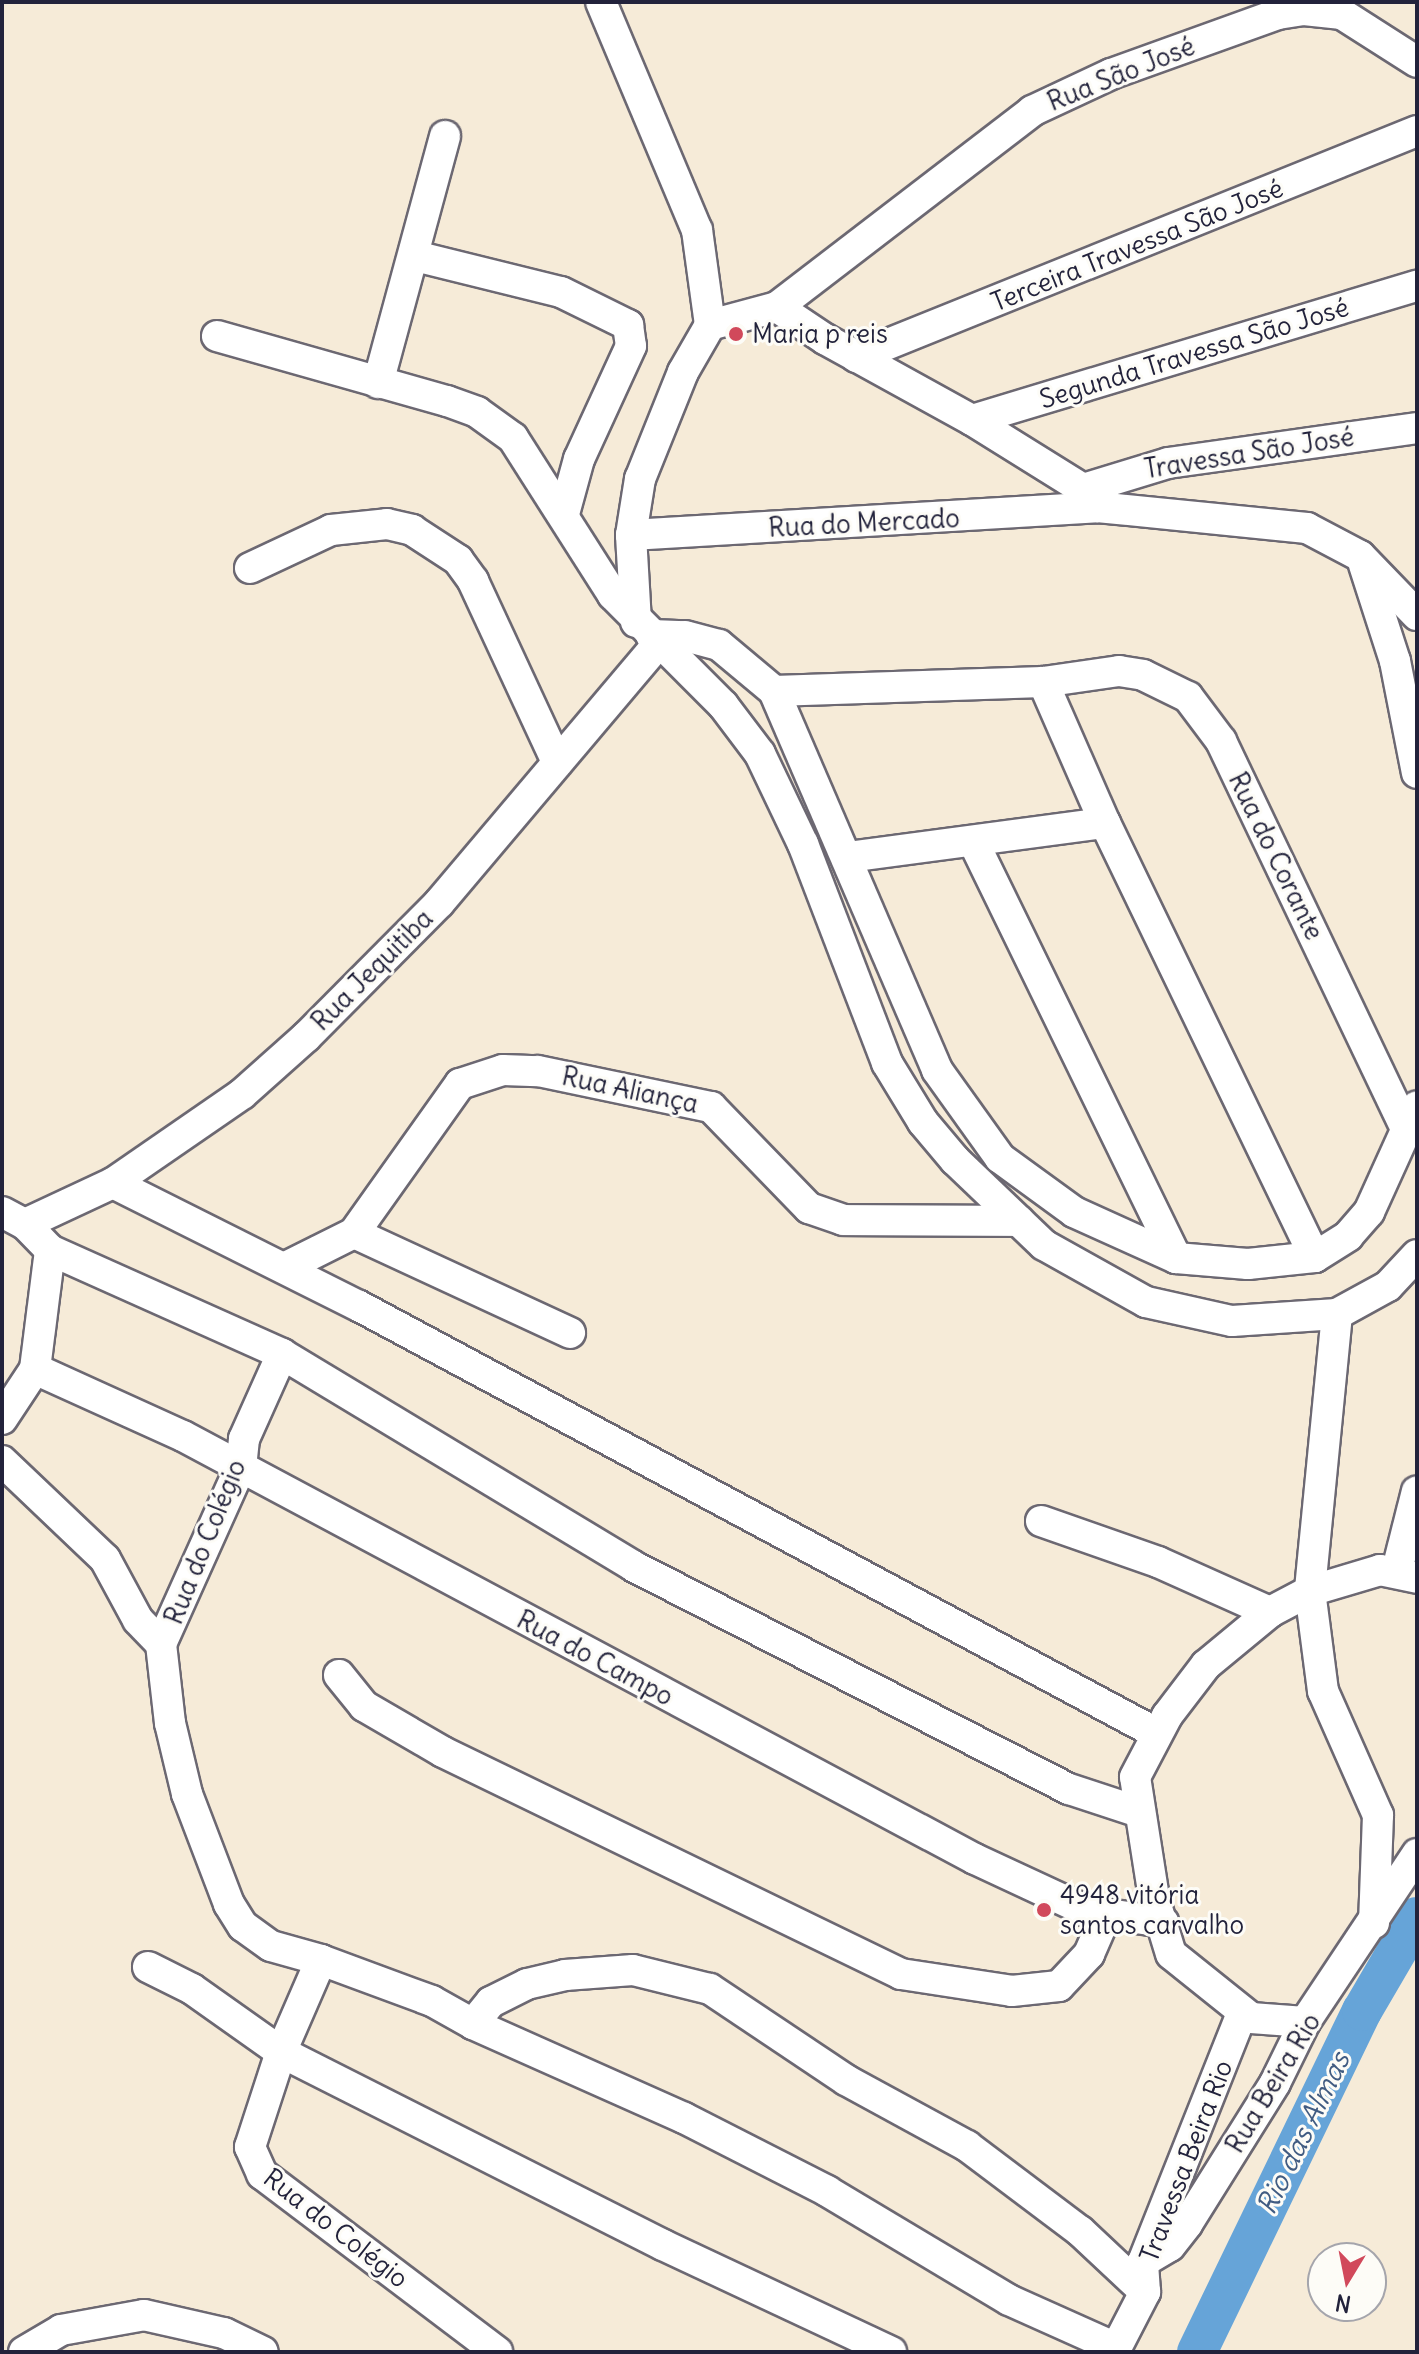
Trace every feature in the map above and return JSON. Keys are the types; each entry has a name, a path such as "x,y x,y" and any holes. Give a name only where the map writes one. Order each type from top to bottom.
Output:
{"street":[{"path":"601,2 697,230 710,325 658,430 640,479 631,535 649,634"},
{"name":"Rua São José","path":"777,307 1032,111 1111,74 1278,14 1304,10 1342,14 1417,62"},
{"name":"Terceira Travessa São José","path":"856,357 1417,131"},
{"path":"378,383 415,256 445,136"},
{"path":"415,256 587,301 622,318 633,335 631,346 579,459 564,514"},
{"name":"Segunda Travessa São José","path":"972,420 1417,286"},
{"path":"710,325 777,307 856,357 972,420 1090,498 1307,528 1360,556 1415,600"},
{"path":"217,336 378,383 490,420 530,457 613,595 723,705 760,754 803,844 887,1063 923,1122 1044,1245 1146,1302 1232,1321 1337,1314 1388,1286 1417,1255"},
{"name":"Travessa São José","path":"1090,498 1168,463 1417,428"},
{"name":"Rua do Mercado","path":"631,535 1090,498"},
{"path":"250,568 331,530 387,524 412,530 458,560 473,581 557,762"},
{"path":"1360,556 1395,661 1417,773"},
{"path":"649,634 685,636 719,645 774,691"},
{"name":"Rua Jequitiba","path":"13,1218 113,1183 242,1094 306,1037 439,903 557,762 649,634"},
{"name":"Rua do Corante","path":"1119,671 1143,675 1188,697 1221,741 1410,1116 1369,1212 1348,1236 1315,1257 1248,1264 1176,1258 1074,1212 991,1146 937,1070 897,987 849,857 774,691 1043,682 1119,671"},
{"path":"1043,682 1105,823 1315,1257"},
{"path":"849,857 1105,823"},
{"path":"973,841 1176,1258"},
{"name":"Rua Aliança","path":"284,1268 354,1233 460,1084 522,1070 661,1092 711,1107 809,1208 843,1220 1019,1221"},
{"path":"113,1183 284,1268 1156,1733"},
{"path":"13,1218 50,1250 282,1354 633,1566 1069,1789 1139,1812"},
{"path":"354,1233 570,1333"},
{"path":"2,1419 35,1369 50,1250"},
{"path":"1337,1314 1310,1591 1323,1691 1378,1815 1374,1923"},
{"name":"Rua do Colégio","path":"282,1354 244,1439 241,1466 161,1644 170,1723 187,1794 229,1904 243,1926 271,1946 321,1960 281,2052 250,2147 262,2174 497,2352"},
{"name":"Rua do Campo","path":"35,1369 241,1466 975,1859 1087,1911 1163,1922"},
{"path":"2,1461 105,1559 138,1620 161,1644"},
{"path":"1305,2022 1267,2022 1242,2013 1171,1954 1154,1898 1135,1777 1156,1733 1206,1665 1270,1612 1310,1591 1366,1573 1407,1574 1417,1491"},
{"path":"1041,1521 1158,1562 1270,1612"},
{"path":"339,1675 364,1706 443,1752 901,1974 1012,1991 1059,1986 1084,1963 1106,1915"},
{"name":"Rua Beira Rio","path":"1143,2262 1170,2246 1187,2224 1275,2083 1305,2022 1374,1923 1417,1854"},
{"path":"321,1960 432,2001 473,2024 684,2118 827,2191 1009,2300 1114,2349"},
{"path":"148,1967 192,1989 281,2052 663,2245 891,2352"},
{"path":"473,2024 491,2002 527,1984 565,1975 633,1970 710,1989 846,2080 967,2146 1080,2231 1145,2292"},
{"name":"Travessa Beira Rio","path":"1114,2349 1145,2292 1143,2262 1242,2013"},
{"path":"24,2352 61,2330 144,2315 224,2333 263,2352"}],"waterway":[{"name":"Rio das Almas","path":"1197,2352 1362,2011 1417,1917"}],"place":[{"name":"Maria p reis","path":"736,334"},
{"name":"4948 vitória santos carvalho","path":"1044,1910"}]}
